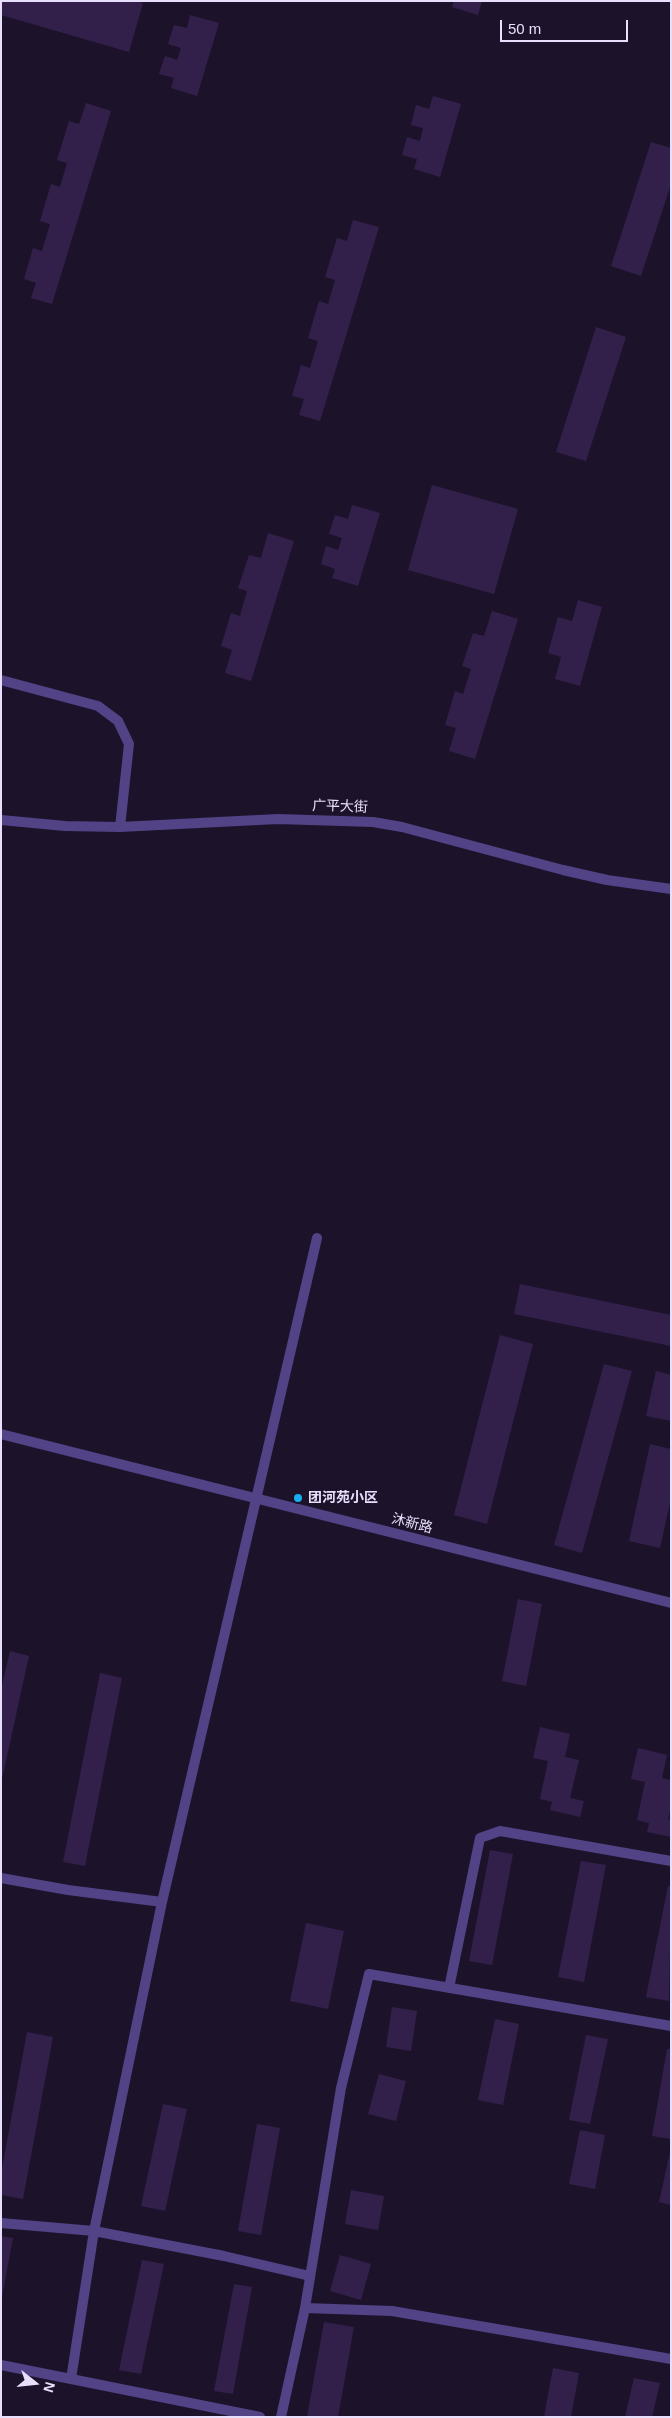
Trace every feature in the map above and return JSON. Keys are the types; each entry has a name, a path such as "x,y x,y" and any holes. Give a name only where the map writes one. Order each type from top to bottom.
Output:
{"street":[{"path":"1,680 98,706 118,721 129,744 120,828"},
{"name":"广平大街","path":"1,820 65,826 120,828 278,819 373,822 590,876 671,889"},
{"path":"72,2379 94,2231 162,1902 317,1238"},
{"name":"沐新路","path":"1,1434 671,1604"},
{"path":"449,1988 480,1838 500,1832 671,1861"},
{"path":"1,1878 162,1902"},
{"path":"280,2417 305,2308 341,2088 369,1974 671,2026"},
{"path":"1,2223 94,2231 224,2256 310,2276"},
{"path":"305,2308 392,2311 671,2359"},
{"path":"1,2365 260,2417"}],"building":[{"path":"1,1 135,1 143,3 129,52 1,15"},
{"path":"454,1 482,1 478,15 452,7"},
{"path":"190,15 219,23 197,96 171,88 174,78 159,74 165,56 177,60 181,48 168,44 174,25 187,28"},
{"path":"433,96 461,104 440,177 414,169 417,159 402,155 407,137 420,141 423,128 411,125 416,105 429,109"},
{"path":"86,103 111,111 52,304 31,298 36,283 24,279 33,248 42,251 50,224 40,221 51,184 60,187 67,163 57,160 69,121 79,124"},
{"path":"651,142 671,148 671,184 641,276 611,266"},
{"path":"353,220 379,227 320,421 299,415 304,399 292,396 301,365 310,368 318,341 308,338 319,301 328,304 335,280 325,277 337,238 347,241"},
{"path":"596,327 626,337 586,461 556,452"},
{"path":"432,485 518,509 494,594 408,570"},
{"path":"352,505 380,513 358,586 332,578 335,569 321,564 326,546 338,550 342,538 329,534 335,515 348,519"},
{"path":"268,533 294,541 251,681 225,673 232,650 221,646 231,613 240,616 247,591 238,588 249,555 261,558"},
{"path":"578,600 602,607 580,686 555,679 561,657 548,653 558,617 572,621"},
{"path":"492,611 518,619 475,759 449,751 456,728 445,725 455,691 463,694 471,669 462,666 473,633 484,636"},
{"path":"520,1284 671,1315 671,1346 514,1314"},
{"path":"500,1335 533,1344 487,1524 454,1515"},
{"path":"604,1364 632,1371 582,1553 554,1545"},
{"path":"656,1371 671,1375 671,1421 646,1416"},
{"path":"650,1444 671,1449 671,1498 660,1548 629,1541"},
{"path":"518,1599 542,1604 526,1686 502,1681"},
{"path":"10,1651 29,1656 2,1779 1,1690"},
{"path":"100,1673 122,1678 85,1866 63,1862"},
{"path":"540,1727 570,1734 565,1757 579,1760 570,1798 584,1801 580,1817 550,1810 552,1802 540,1799 548,1761 533,1758"},
{"path":"638,1748 667,1755 662,1778 671,1780 671,1807 668,1819 671,1820 671,1837 647,1832 649,1823 637,1820 645,1782 631,1779"},
{"path":"490,1850 513,1854 492,1965 469,1961"},
{"path":"581,1861 606,1865 584,1982 558,1977"},
{"path":"668,1886 671,1886 669,2001 646,1997"},
{"path":"306,1923 344,1931 328,2009 290,2001"},
{"path":"392,2007 417,2011 411,2051 386,2047"},
{"path":"495,2019 519,2024 503,2105 478,2100"},
{"path":"27,2032 53,2037 23,2199 1,2195 1,2174"},
{"path":"586,2035 608,2039 590,2124 569,2120"},
{"path":"667,2049 671,2049 671,2139 652,2136"},
{"path":"379,2074 406,2081 396,2121 368,2114"},
{"path":"163,2104 187,2109 165,2211 141,2206"},
{"path":"257,2124 280,2128 261,2235 238,2231"},
{"path":"580,2130 605,2135 595,2189 569,2184"},
{"path":"671,2152 671,2205 659,2202"},
{"path":"351,2190 384,2196 378,2230 345,2224"},
{"path":"1,2236 13,2238 2,2297 1,2297"},
{"path":"340,2255 371,2264 361,2300 330,2291"},
{"path":"142,2260 164,2264 141,2374 119,2370"},
{"path":"234,2284 252,2287 233,2394 214,2391"},
{"path":"324,2322 354,2327 338,2417 307,2417"},
{"path":"553,2368 579,2373 571,2417 544,2417"},
{"path":"634,2378 660,2383 652,2417 625,2417"}],"place":[{"name":"团河苑小区","path":"298,1498"}]}
